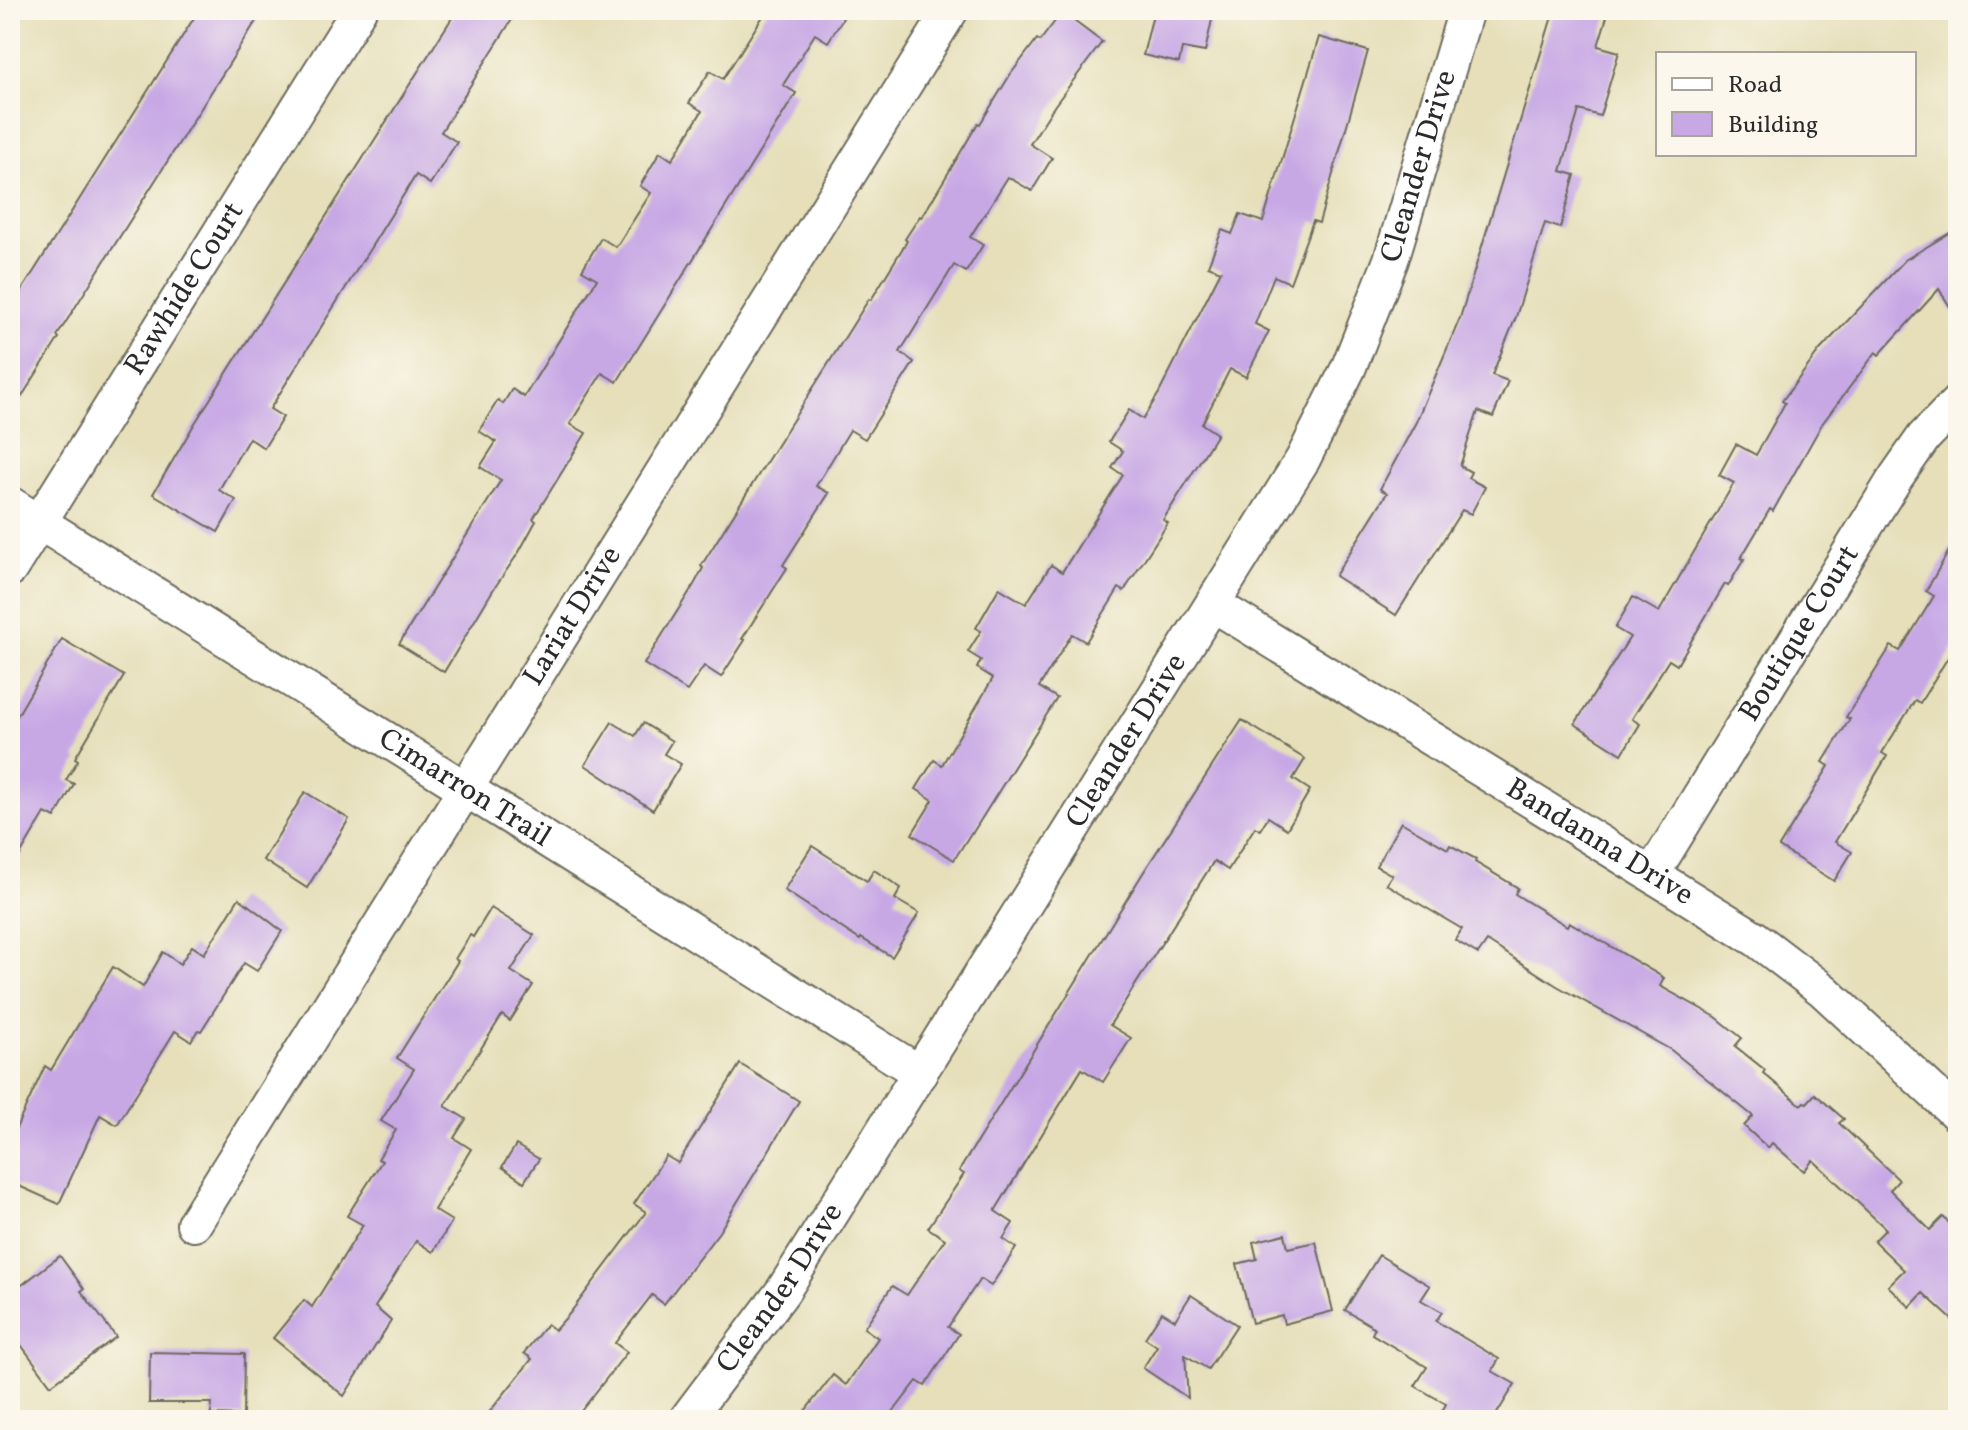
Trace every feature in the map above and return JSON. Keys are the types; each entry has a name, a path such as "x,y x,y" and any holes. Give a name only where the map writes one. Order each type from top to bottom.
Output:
{"street":[{"name":"Rawhide Court","path":"10,569 359,10"},
{"name":"Lariat Drive","path":"194,1224 951,10"},
{"name":"Cleander Drive","path":"686,1420 783,1291 1303,459 1348,369 1391,260 1466,10"},
{"name":"Boutique Court","path":"1652,874 1896,477 1924,437 1958,402"},
{"name":"Cimarron Trail","path":"10,504 920,1073"},
{"name":"Bandanna Drive","path":"1213,604 1756,939 1823,990 1958,1115"}],"building":[{"path":"199,10 263,10 10,415 10,309"},
{"path":"457,10 518,10 441,132 457,142 430,184 416,175 270,409 283,417 264,448 249,438 219,490 236,500 218,532 153,494"},
{"path":"767,10 848,10 828,42 815,34 783,85 796,93 617,382 602,373 570,424 586,433 533,519 536,521 519,552 444,672 399,644 501,480 480,467 496,442 479,431 498,400 503,404 512,389 524,397 597,279 582,270 601,238 616,247 651,193 640,186 660,152 672,160 702,111 689,103 710,71 723,79"},
{"path":"1154,10 1214,10 1205,52 1182,48 1179,63 1143,55"},
{"path":"1554,10 1609,10 1598,46 1619,52 1600,116 1579,110 1561,171 1575,175 1560,228 1545,223 1516,317 1492,375 1508,381 1493,417 1478,411 1460,466 1471,472 1468,478 1485,487 1471,514 1462,510 1396,615 1335,576 1387,493 1380,489 1416,422 1460,318"},
{"path":"1062,12 1102,42 1030,144 1052,158 1032,191 1008,177 970,237 983,245 966,272 954,265 900,352 914,362 865,439 850,430 816,486 829,493 783,565 787,568 742,639 745,640 721,677 704,666 687,691 644,664 695,583 703,568 701,566 871,300 907,241 905,239 922,217 978,123 1037,39 1040,41"},
{"path":"1319,37 1368,51 1319,223 1313,221 1290,283 1274,276 1255,324 1269,331 1246,377 1230,369 1202,424 1217,434 1163,520 1168,523 1124,591 1119,588 1086,642 1072,634 1039,687 1057,698 954,860 912,834 933,800 916,789 934,760 942,765 993,678 977,668 981,660 968,652 981,631 976,628 999,588 1026,604 1051,565 1062,572 1123,475 1112,468 1123,451 1109,442 1129,410 1143,419 1159,393 1221,271 1208,266 1222,230 1232,234 1240,214 1263,222"},
{"path":"1958,228 1958,320 1939,289 1879,355 1876,352 1822,424 1773,511 1770,509 1741,558 1744,559 1728,586 1725,584 1677,665 1669,660 1632,719 1640,724 1622,754 1575,724 1630,637 1615,628 1633,597 1659,612 1734,483 1719,475 1736,444 1756,455 1785,403 1782,401 1820,350 1905,260"},
{"path":"1958,535 1958,641 1920,703 1915,700 1882,753 1887,756 1835,842 1852,852 1834,881 1779,847 1829,766 1823,762 1850,719 1846,717 1891,646 1900,651 1934,596 1926,591"},
{"path":"62,639 124,676 75,758 78,760 66,780 74,784 55,818 45,813 10,872 10,728"},
{"path":"1242,720 1305,759 1293,779 1310,790 1287,829 1268,817 1260,830 1255,827 1228,870 1214,861 1110,1025 1131,1038 1103,1082 1082,1069 995,1211 1013,1223 1003,1239 1016,1248 991,1286 980,1279 948,1327 959,1334 925,1386 917,1381 887,1420 798,1420 833,1375 846,1385 878,1338 864,1328 892,1286 907,1295 945,1239 928,1228 964,1174 959,1171 1143,873"},
{"path":"612,722 635,736 643,723 672,741 664,754 681,764 653,810 585,765"},
{"path":"305,792 349,819 307,888 263,860"},
{"path":"1401,822 1448,849 1450,845 1476,859 1475,862 1518,888 1515,894 1664,978 1660,986 1716,1017 1742,1038 1735,1046 1801,1105 1815,1094 1844,1119 1839,1123 1899,1180 1890,1190 1930,1230 1943,1217 1958,1231 1958,1325 1923,1293 1910,1307 1888,1286 1904,1270 1874,1241 1886,1229 1813,1160 1804,1171 1772,1143 1768,1148 1744,1126 1753,1116 1671,1050 1557,986 1487,941 1478,954 1455,940 1462,929 1386,884 1392,875 1376,866"},
{"path":"812,846 867,881 874,870 901,888 895,899 919,913 892,957 860,940 784,890"},
{"path":"239,898 282,931 257,971 244,963 201,1031 198,1030 191,1041 175,1031 117,1125 100,1115 59,1204 10,1182 10,1141 45,1066 51,1070 113,967 143,987 163,952 180,964 192,946 204,954"},
{"path":"491,908 534,935 511,971 533,985 510,1021 502,1015 445,1106 466,1119 454,1138 471,1149 434,1210 452,1221 433,1252 416,1241 375,1307 391,1321 344,1396 273,1338 304,1300 312,1307 363,1225 347,1216 382,1161 378,1159 396,1130 381,1121 414,1069 397,1058 458,961 455,959 470,935 473,937"},
{"path":"740,1064 799,1101 719,1232 664,1304 652,1295 615,1343 627,1352 574,1420 483,1420 532,1359 524,1353 547,1324 555,1330 570,1313 646,1212 634,1204 666,1156 678,1163"},
{"path":"516,1145 539,1159 524,1182 502,1167"},
{"path":"1285,1234 1288,1248 1316,1242 1333,1311 1284,1324 1282,1315 1252,1323 1237,1264 1257,1259 1253,1242"},
{"path":"1379,1255 1430,1286 1421,1300 1442,1312 1436,1321 1499,1359 1492,1371 1515,1384 1493,1420 1437,1420 1446,1404 1415,1386 1427,1367 1372,1334 1375,1328 1345,1310"},
{"path":"60,1256 84,1289 81,1291 116,1337 51,1385 10,1330 10,1294"},
{"path":"1191,1295 1237,1325 1208,1369 1185,1355 1188,1398 1143,1368 1157,1346 1145,1338 1162,1312 1175,1320"},
{"path":"150,1352 244,1354 243,1416 211,1415 212,1403 149,1403"}]}
